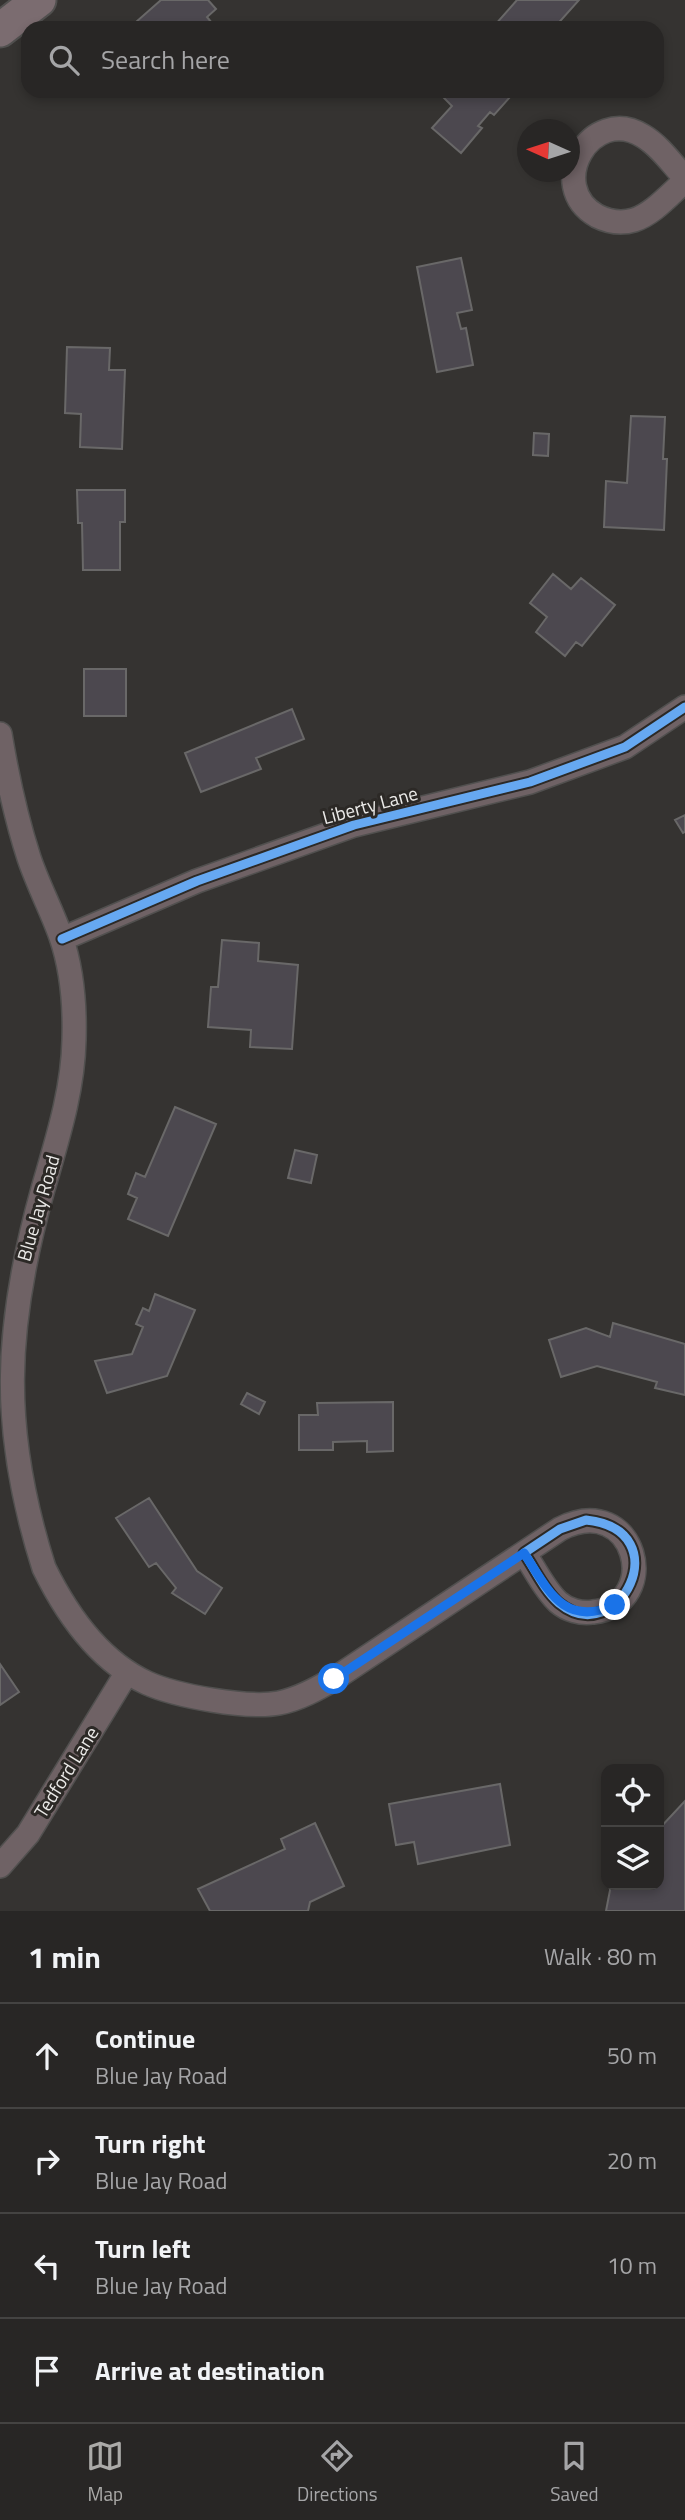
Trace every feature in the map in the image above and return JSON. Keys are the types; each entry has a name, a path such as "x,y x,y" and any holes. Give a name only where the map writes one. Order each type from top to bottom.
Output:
{"main road":[{"path":"0,30 39,0"}],"street":[{"path":"612,130 627,130 642,135 654,144 685,179 649,213 635,220 620,222 605,220 591,212 581,201 575,187 574,172 577,157 586,144 598,135 612,130"},
{"name":"Liberty Lane","path":"62,939 197,881 354,825 530,782 625,747 685,707"},
{"name":"Blue Jay Road","path":"0,734 7,774 30,861 62,939 70,973 74,1039 65,1112 16,1287 4,1360 3,1420 12,1476 27,1531 49,1578 74,1620 100,1651 126,1674 160,1689 246,1705 278,1703 311,1692 334,1679 524,1553 572,1523 600,1521 625,1537 635,1566 633,1581 626,1594 615,1605 593,1612 571,1610 559,1603 524,1553"},
{"name":"Tedford Lane","path":"0,1866 28,1834 126,1674"}],"building":[{"path":"161,0 208,0 216,9 207,17 210,21 137,21"},
{"path":"517,0 579,0 560,21 498,21"},
{"path":"444,98 509,98 494,115 490,112 478,126 482,128 461,153 432,128 452,106"},
{"path":"461,258 472,310 457,313 461,329 466,328 473,365 437,372 417,267"},
{"path":"67,347 110,348 109,370 125,370 122,449 80,447 81,414 65,413"},
{"path":"631,416 665,417 663,459 667,459 664,530 604,527 606,481 627,483"},
{"path":"534,433 549,434 548,456 533,455"},
{"path":"77,490 125,490 125,522 120,522 120,570 83,570 82,523 78,523"},
{"path":"553,574 571,589 581,578 615,605 582,646 576,642 565,656 536,632 547,617 530,603"},
{"path":"84,669 126,669 126,716 84,716"},
{"path":"292,709 304,739 256,758 261,769 201,792 185,753"},
{"path":"685,815 685,832 683,833 675,820"},
{"path":"222,940 259,943 258,961 298,965 292,1049 250,1047 251,1030 208,1027 211,987 218,987"},
{"path":"175,1107 216,1124 168,1236 128,1219 137,1198 128,1194 136,1173 145,1177"},
{"path":"295,1150 317,1155 311,1183 288,1178"},
{"path":"155,1294 195,1310 167,1376 107,1393 95,1361 132,1354 143,1327 136,1324 143,1308 149,1311"},
{"path":"613,1323 685,1344 685,1395 655,1388 657,1382 597,1366 561,1377 549,1340 586,1328 610,1337"},
{"path":"247,1393 265,1402 259,1414 241,1404"},
{"path":"393,1402 393,1451 367,1452 367,1441 333,1442 333,1450 299,1450 299,1415 318,1415 317,1403"},
{"path":"149,1498 197,1571 222,1588 205,1614 172,1593 176,1588 156,1563 149,1567 116,1518"},
{"path":"0,1664 19,1692 0,1705"},
{"path":"500,1784 510,1845 418,1864 414,1842 396,1845 389,1804"},
{"path":"685,1801 685,1911 606,1911 610,1890 664,1890 664,1824"},
{"path":"315,1823 344,1886 310,1902 308,1911 210,1911 198,1889 285,1849 281,1839"}],"cycle path":[{"path":"62,939 197,881 354,825 530,782 625,747 685,707"},
{"path":"586,1520 615,1528 630,1544 635,1564 630,1584 619,1601 601,1612 581,1614 554,1598 524,1553 560,1529 586,1520"}],"route":[{"path":"334,1679 524,1553 559,1603 571,1610 586,1613 615,1605"}]}
